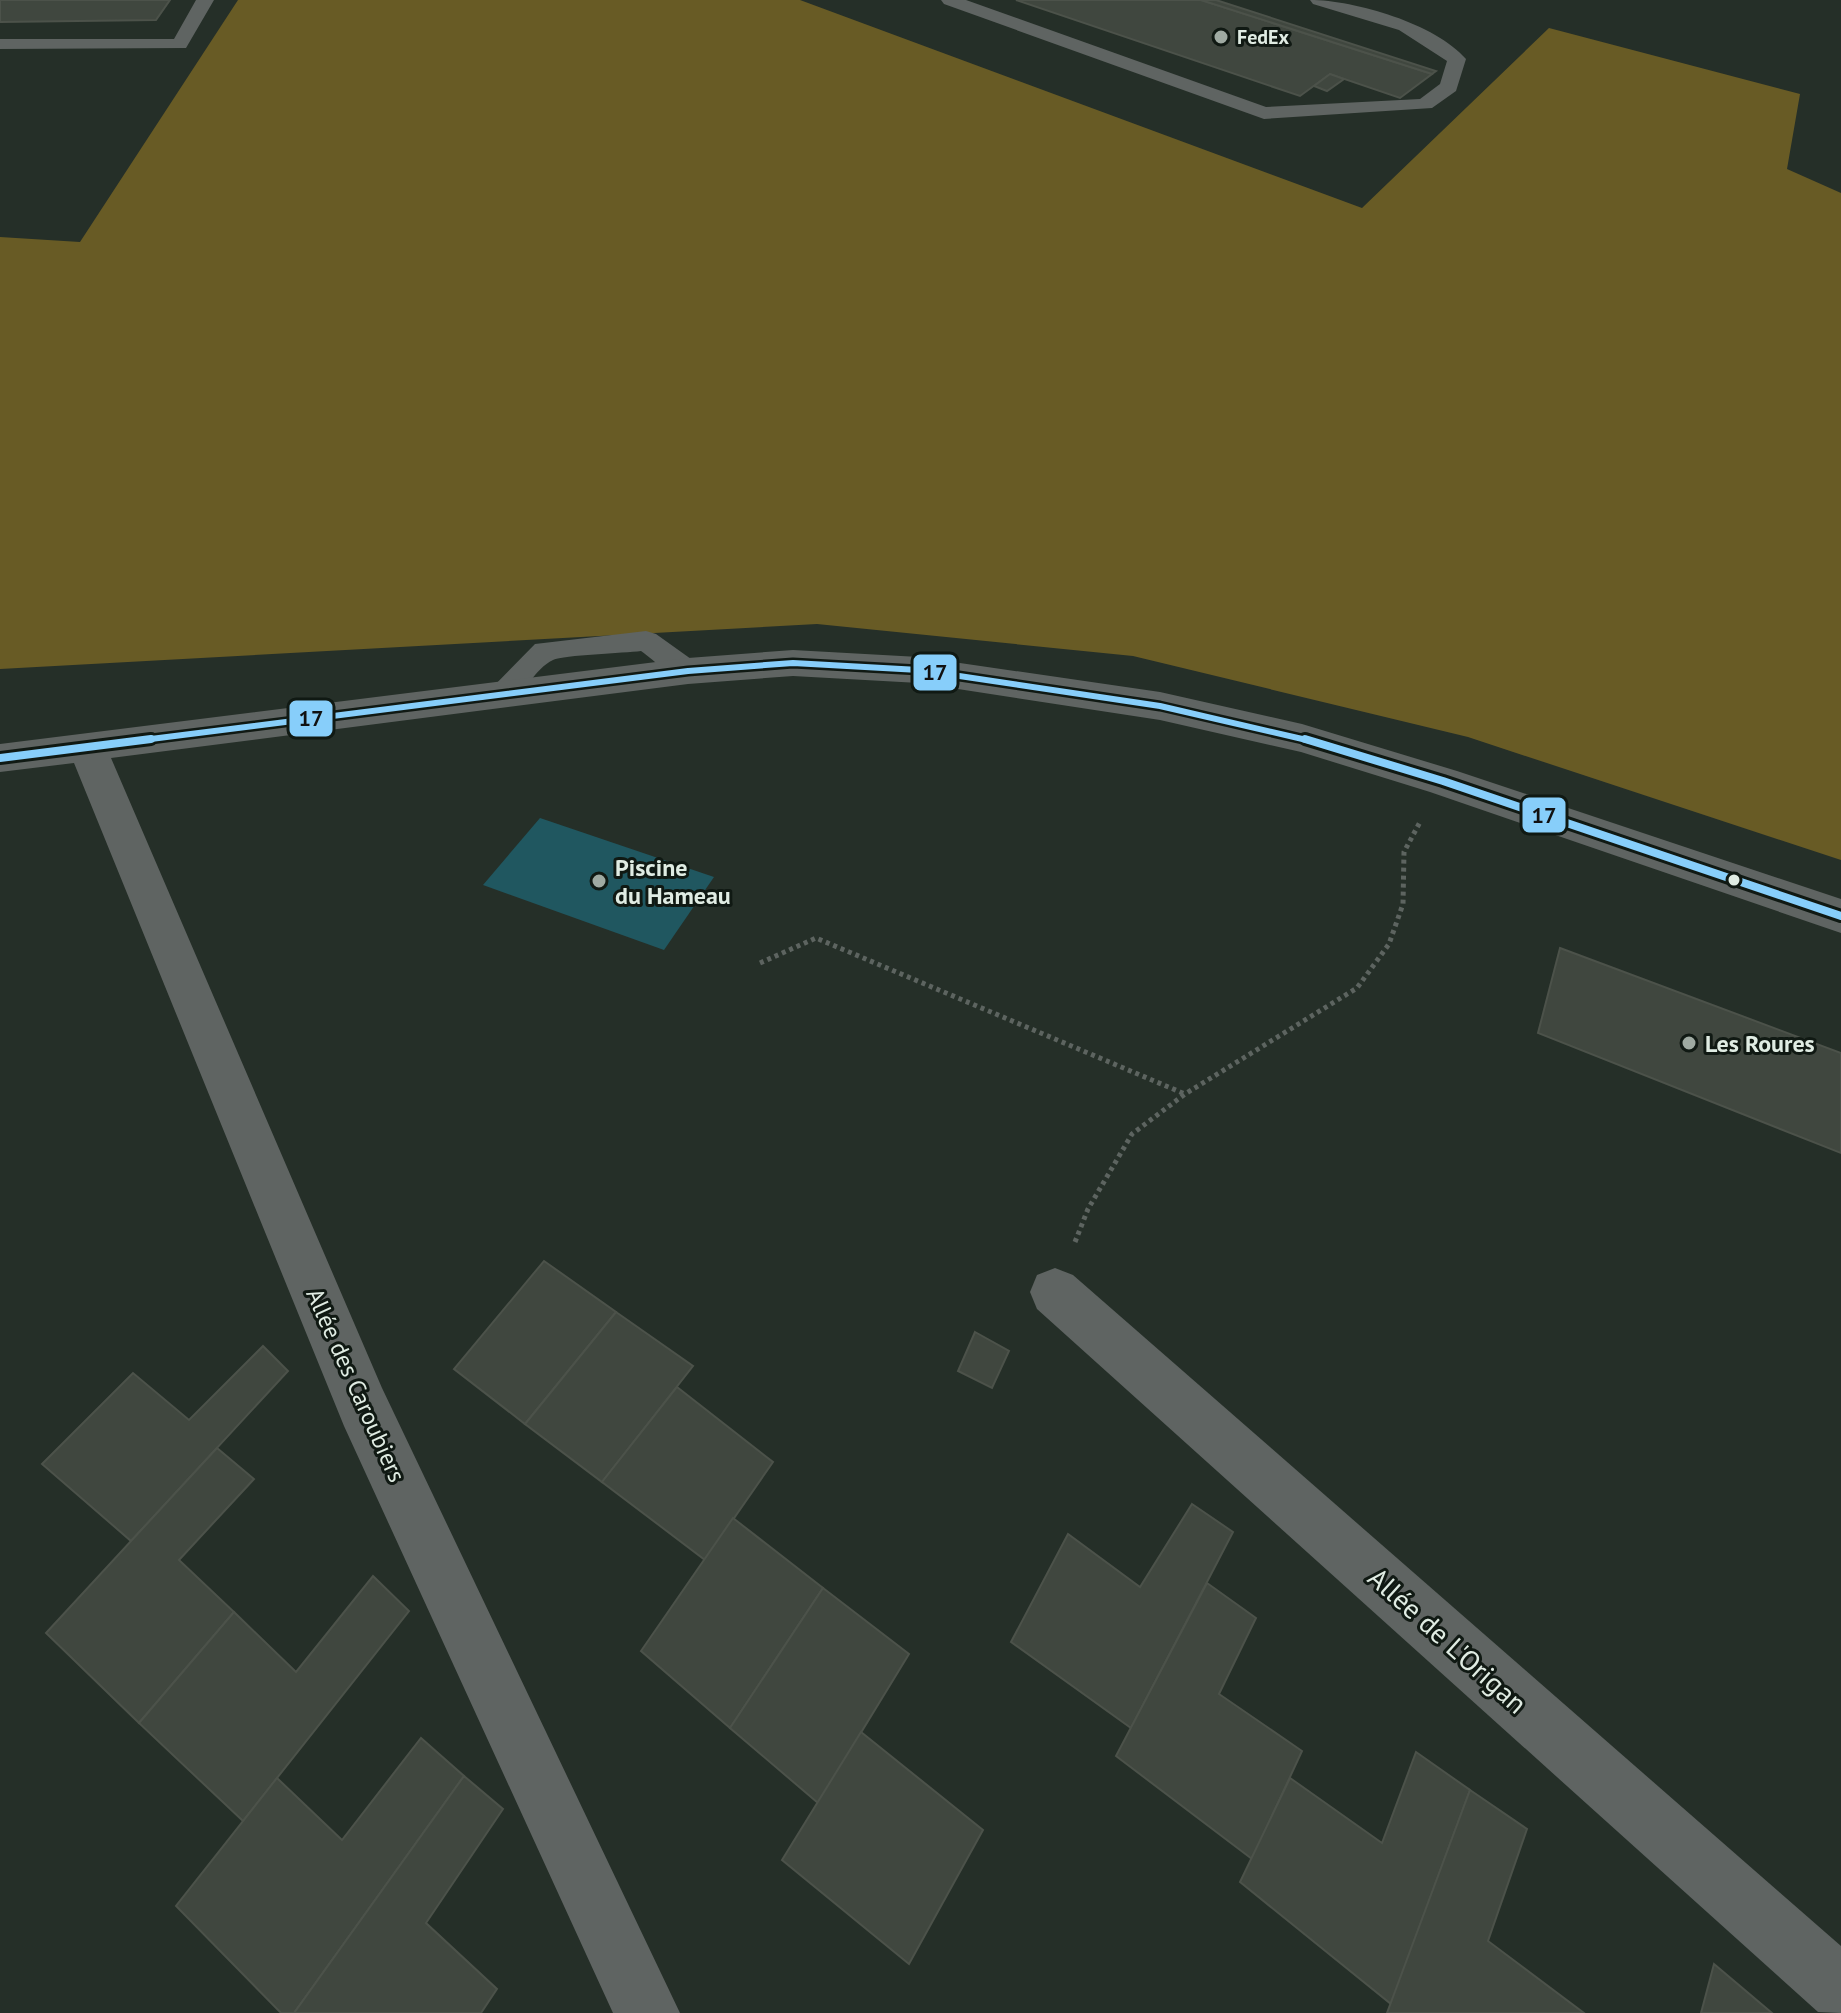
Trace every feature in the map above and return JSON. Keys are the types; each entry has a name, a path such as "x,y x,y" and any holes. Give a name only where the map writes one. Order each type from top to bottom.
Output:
{"street":[{"path":"0,758 688,671 793,663 919,670 1160,706 1302,738 1443,781 1841,916"},
{"name":"Allée des Caroubiers","path":"88,747 99,781 363,1407 647,2013"},
{"name":"Allée de L'Origan","path":"1055,1292 1841,1989"}],"lane":[{"path":"0,44 180,44 205,0"},
{"path":"950,0 1264,113 1425,104 1449,87 1457,59 1405,26 1319,0"}],"path":[{"path":"1055,1292 1088,1209 1132,1134 1185,1094 1357,988 1389,944 1403,904 1404,852 1443,781"},
{"path":"760,963 816,938 1185,1094"}],"shaded area":[{"path":"238,0 800,0 1362,208 1549,28 1800,94 1787,169 1841,193 1841,860 1468,737 1133,656 817,624 0,669 0,237 80,242"}],"water":[{"name":"Piscine du Hameau","path":"540,818 714,877 664,950 483,885"}],"building":[{"path":"0,0 170,0 156,20 0,22"},
{"name":"FedEx","path":"1016,0 1201,0 1432,74 1400,98 1330,74 1300,96"},
{"path":"1201,0 1216,0 1436,71 1432,74"},
{"path":"1330,74 1344,79 1327,91 1314,86"},
{"name":"Les Roures","path":"1560,948 1841,1053 1841,1153 1538,1033"},
{"path":"544,1261 616,1312 525,1424 454,1369"},
{"path":"616,1312 693,1366 602,1482 525,1424"},
{"path":"975,1332 1009,1351 992,1388 958,1371"},
{"path":"263,1346 288,1371 131,1541 42,1464 133,1373 189,1420"},
{"path":"677,1387 773,1462 705,1560 602,1482"},
{"path":"217,1448 254,1479 179,1560 234,1612 139,1723 46,1633"},
{"path":"1192,1504 1233,1532 1131,1728 1011,1642 1068,1534 1140,1587"},
{"path":"733,1518 823,1588 730,1728 641,1651"},
{"path":"373,1576 409,1611 243,1821 139,1723 234,1612 296,1672"},
{"path":"1207,1583 1256,1618 1219,1694 1302,1751 1252,1859 1116,1756"},
{"path":"823,1588 909,1654 818,1803 730,1728"},
{"path":"861,1732 983,1830 909,1964 782,1860"},
{"path":"421,1738 464,1776 294,2013 281,2013 176,1906 277,1778 342,1840"},
{"path":"1416,1752 1470,1790 1391,2004 1240,1882 1290,1778 1382,1843"},
{"path":"464,1776 503,1809 426,1923 497,1989 481,2013 294,2013"},
{"path":"1470,1790 1527,1829 1488,1941 1584,2013 1387,2013"},
{"path":"1714,1964 1772,2013 1701,2013"}],"transit line":[{"name":"17","path":"0,758 688,671 793,663 919,670 1160,706 1302,738 1443,781 1841,916"}],"place":[{"name":"FedEx","path":"1221,37"},
{"name":"Piscine du Hameau","path":"599,881"},
{"name":"Les Roures","path":"1689,1043"}]}
